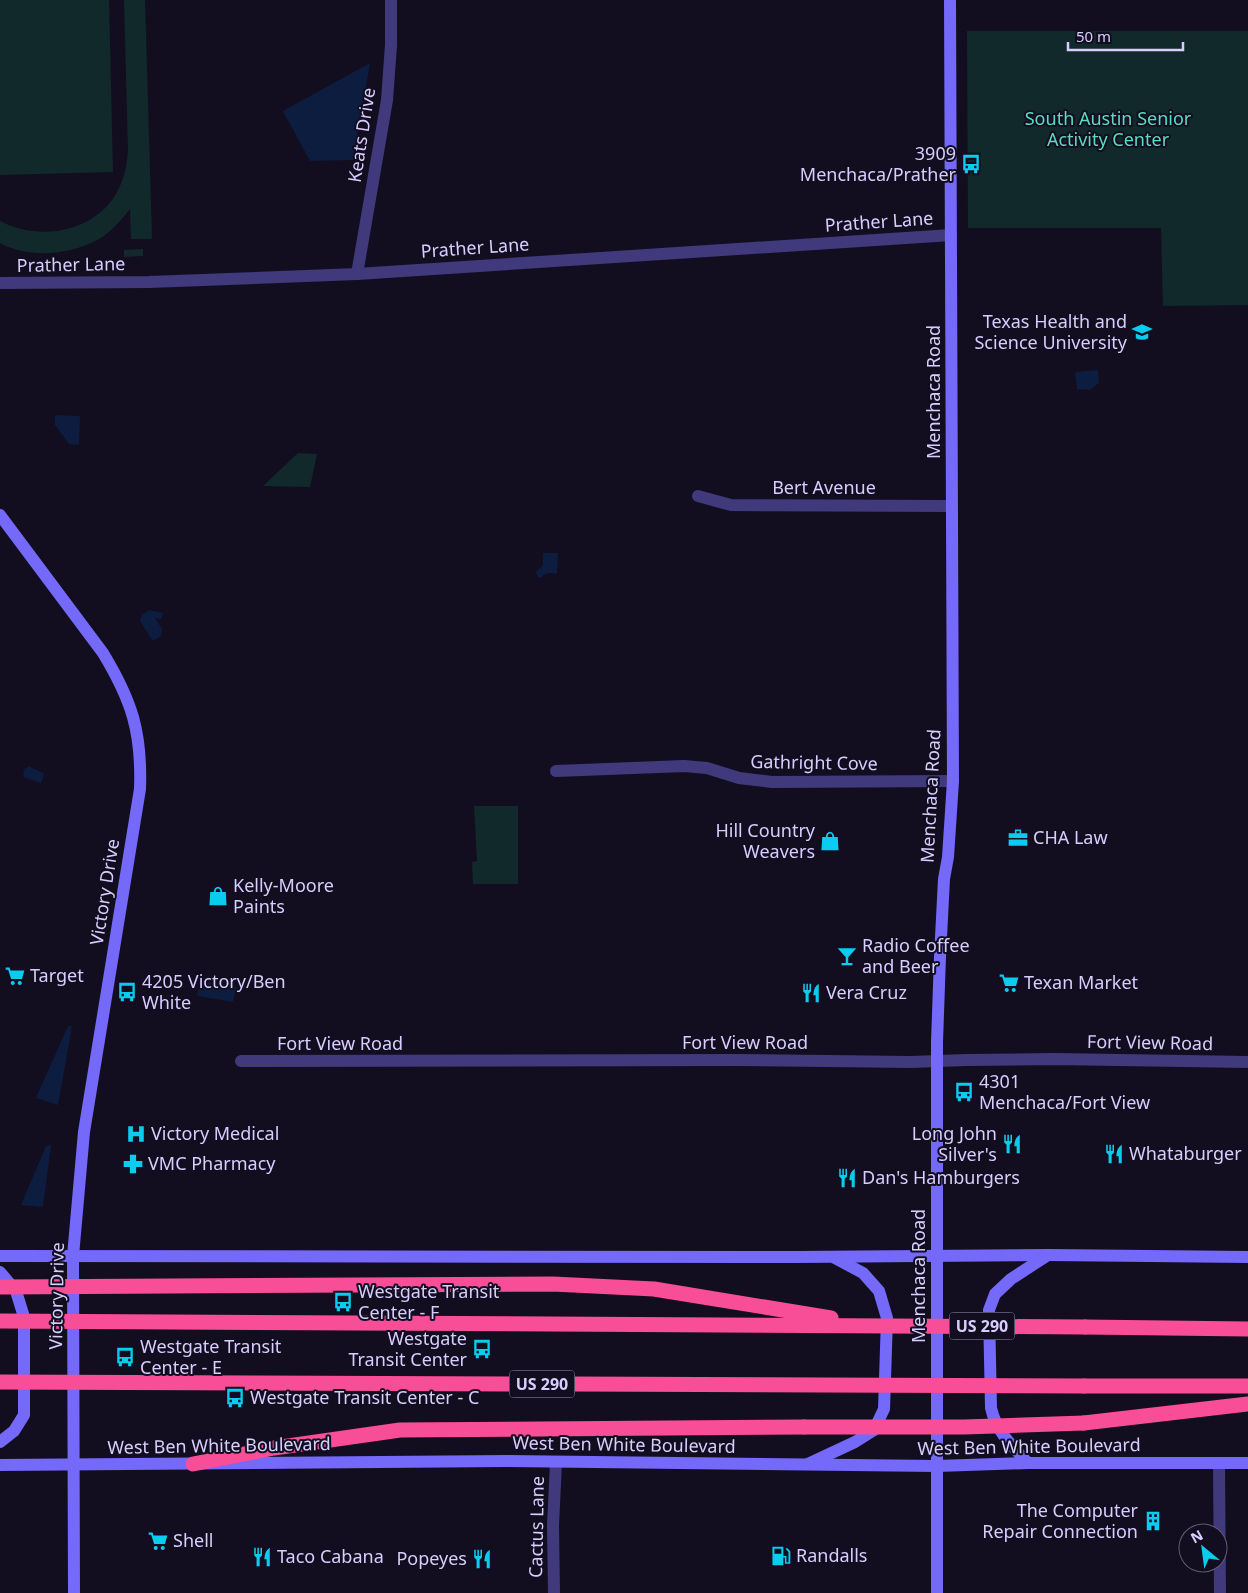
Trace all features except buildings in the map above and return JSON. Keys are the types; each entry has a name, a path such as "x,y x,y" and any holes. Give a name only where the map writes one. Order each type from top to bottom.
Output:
{"highway":[{"path":"0,1287 562,1284 654,1289 880,1326"},
{"name":"US 290","path":"0,1321 1248,1329"},
{"name":"US 290","path":"0,1382 1248,1386"},
{"path":"193,1464 274,1448 400,1430 964,1427 1084,1423 1248,1404"}],"main road":[{"name":"Menchaca Road","path":"937,1593 937,1061 943,889 948,857 953,781 950,0"},
{"name":"Victory Drive","path":"0,515 103,653 116,676 134,719 139,744 140,789 84,1132 73,1256 74,1593"},
{"path":"0,1256 1048,1255 1248,1257"},
{"path":"1028,1463 1004,1438 994,1420 991,1408 989,1310 995,1294 1000,1289 1011,1279 1048,1255"},
{"path":"806,1465 854,1442 874,1430 884,1409 887,1318 879,1291 863,1273 831,1256"},
{"path":"0,1272 16,1291 24,1317 24,1415 14,1430 0,1442"},
{"name":"West Ben White Boulevard","path":"0,1465 508,1461 937,1466 1028,1463 1248,1463"}],"street":[{"name":"Keats Drive","path":"357,274 387,100 391,45 391,0"},
{"name":"Prather Lane","path":"0,284 149,282 357,274 952,234"},
{"name":"Bert Avenue","path":"698,496 731,505 951,506"},
{"name":"Gathright Cove","path":"556,771 684,766 707,768 739,778 772,782 953,781"},
{"name":"Fort View Road","path":"241,1061 937,1061 1054,1059 1248,1062"},
{"name":"Cactus Lane","path":"554,1593 553,1526 556,1462"},
{"path":"1219,1463 1220,1593"}],"green space":[{"path":"0,0 109,0 113,172 0,175"},
{"path":"124,0 145,0 152,239 131,239 130,209 116,226 99,239 75,249 63,252 36,253 11,248 0,243 0,221 17,228 35,231 71,228 87,221 102,211 114,198 122,181 128,151"},
{"name":"South Austin Senior Activity Center","path":"967,31 1248,31 1248,305 1163,306 1161,228 968,228"},
{"path":"143,249 143,256 124,257 124,250"},
{"path":"298,453 317,454 310,487 263,486"},
{"path":"474,806 518,806 518,884 473,884 472,862 477,861"}],"water":[{"path":"370,63 353,160 310,161 283,111"},
{"path":"1098,370 1099,383 1090,390 1077,389 1075,372"},
{"path":"55,415 80,416 79,445 69,444 55,425"},
{"path":"543,553 558,553 557,574 549,573 541,578 538,577 536,572 543,565"},
{"path":"149,610 163,613 161,619 155,618 162,629 161,636 153,641 140,621 142,615"},
{"path":"28,766 43,773 41,783 23,777 25,768"},
{"path":"200,981 236,987 233,1002 197,996"},
{"path":"68,1026 72,1026 58,1105 36,1098"},
{"path":"51,1145 43,1207 21,1205 46,1146"}],"place":[{"name":"3909 Menchaca/Prather","path":"971,164"},
{"name":"Texas Health and Science University","path":"1142,332"},
{"name":"CHA Law","path":"1018,838"},
{"name":"Hill Country Weavers","path":"830,841"},
{"name":"Kelly-Moore Paints","path":"218,896"},
{"name":"Radio Coffee and Beer","path":"847,956"},
{"name":"Target","path":"15,976"},
{"name":"Texan Market","path":"1009,983"},
{"name":"4205 Victory/Ben White","path":"127,992"},
{"name":"Vera Cruz","path":"811,993"},
{"name":"4301 Menchaca/Fort View","path":"964,1092"},
{"name":"Victory Medical","path":"136,1134"},
{"name":"Long John Silver's","path":"1012,1144"},
{"name":"Whataburger","path":"1114,1154"},
{"name":"VMC Pharmacy","path":"133,1164"},
{"name":"Dan's Hamburgers","path":"847,1178"},
{"name":"Westgate Transit Center - F","path":"343,1302"},
{"name":"Westgate Transit Center","path":"482,1349"},
{"name":"Westgate Transit Center - E","path":"125,1357"},
{"name":"Westgate Transit Center - C","path":"235,1398"},
{"name":"The Computer Repair Connection","path":"1153,1521"},
{"name":"Shell","path":"158,1541"},
{"name":"Randalls","path":"781,1556"},
{"name":"Taco Cabana","path":"262,1557"},
{"name":"Popeyes","path":"482,1559"}]}
